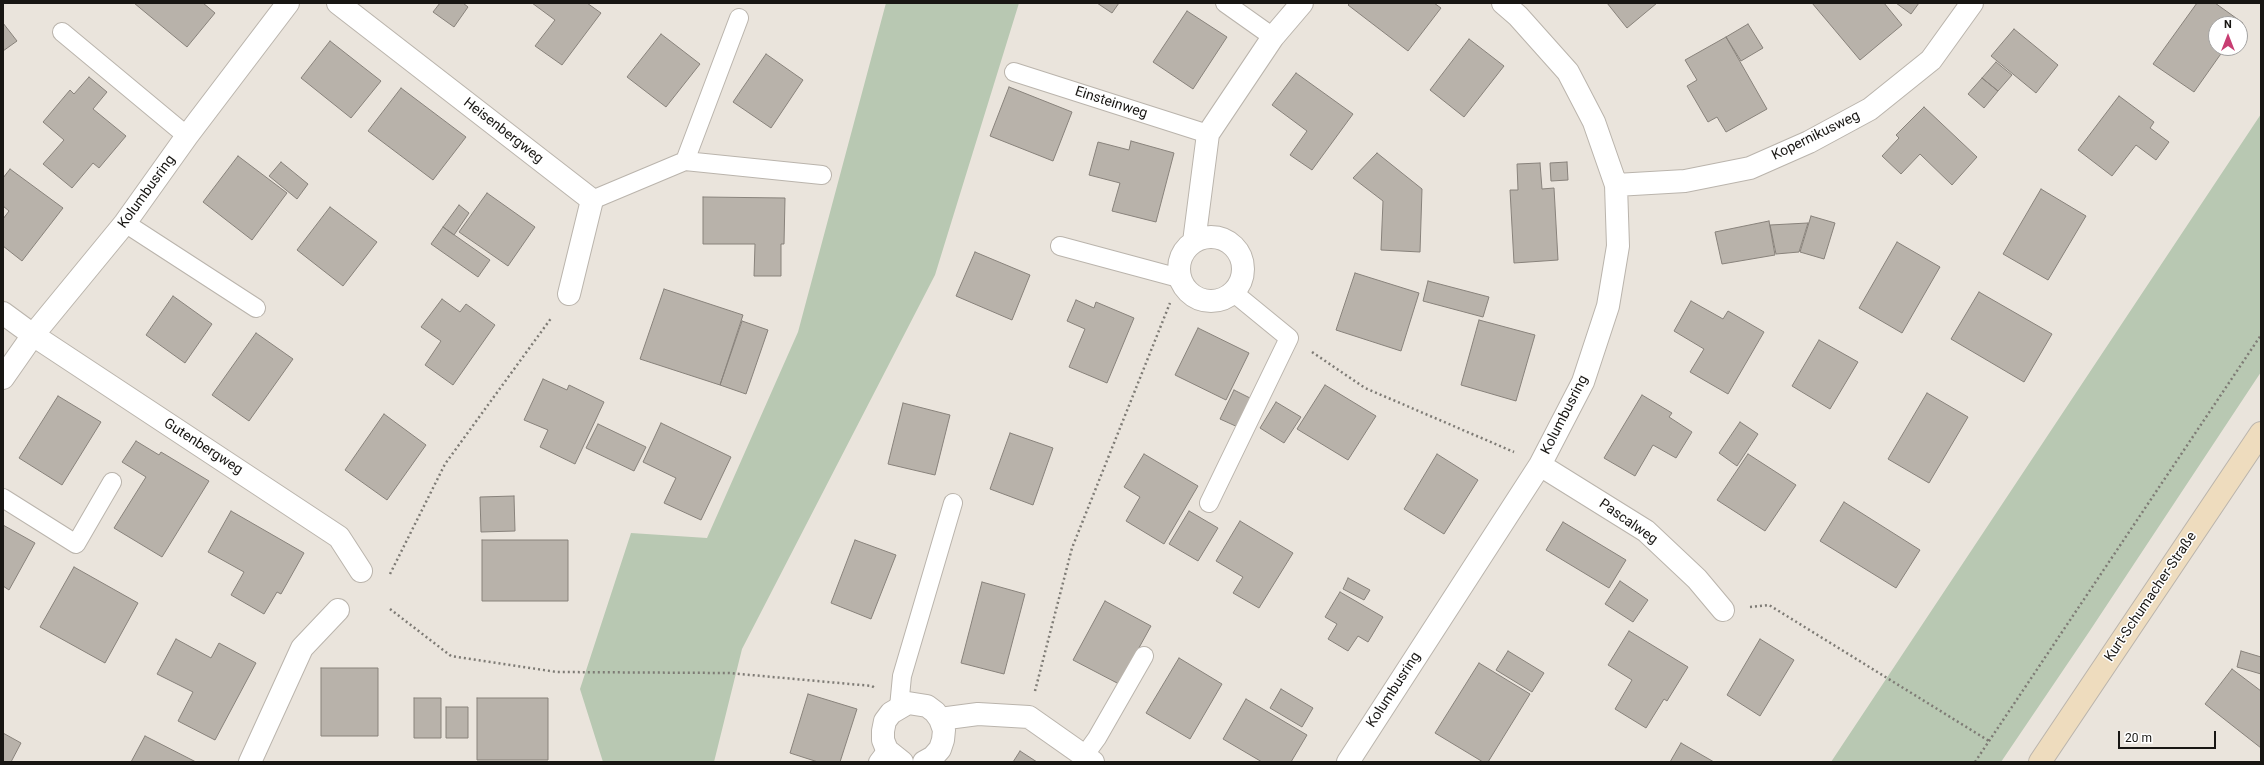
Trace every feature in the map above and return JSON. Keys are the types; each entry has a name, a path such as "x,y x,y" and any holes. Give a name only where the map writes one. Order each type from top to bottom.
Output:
{"main road":[{"name":"Kurt-Schumacher-Straße","path":"2040,762 2261,433"}],"street":[{"name":"Kolumbusring","path":"3,378 33,335 125,223 187,136 288,3"},
{"name":"Heisenbergweg","path":"338,3 592,200"},
{"path":"1194,242 1208,134 1273,38 1302,3"},
{"name":"Kolumbusring","path":"1348,762 1540,465 1584,382 1608,306 1618,246 1616,185 1594,122 1568,72 1518,16 1503,3"},
{"name":"Kopernikusweg","path":"1616,185 1685,181 1743,169 1809,142 1870,109 1931,60 1972,3"},
{"path":"569,294 592,200"},
{"path":"1214,237 1224,239 1236,249 1243,263 1243,274 1240,284 1234,293 1225,299 1214,302 1203,301 1192,296 1184,288 1179,278 1178,268 1180,258 1186,249 1194,242 1203,238 1214,237"},
{"name":"Gutenbergweg","path":"3,313 33,335 339,537 361,570"},
{"name":"Pascalweg","path":"1540,465 1646,531 1697,579 1722,610"},
{"path":"250,762 302,648 338,610"},
{"path":"889,758 883,736 885,721 891,713 899,707 908,704 922,705 935,712 940,719 944,730 943,740 933,757 924,762"},
{"path":"940,719 978,714 1029,716 1089,759"}],"lane":[{"path":"1225,3 1273,38"},
{"path":"685,161 739,18"},
{"path":"62,32 187,136"},
{"name":"Einsteinweg","path":"1014,72 1208,134"},
{"path":"592,200 685,161 822,175"},
{"path":"125,223 256,308"},
{"path":"1060,246 1179,278"},
{"path":"1209,503 1289,338 1234,293"},
{"path":"3,498 76,544 112,482"},
{"path":"899,707 902,676 953,503"},
{"path":"1089,759 1097,738 1144,656"}],"path":[{"path":"1029,716 1072,548 1179,278"},
{"path":"390,575 445,464 569,294"},
{"path":"1975,762 2261,335"},
{"path":"1289,338 1365,388 1508,449 1540,465"},
{"path":"1722,610 1769,605 1989,742"},
{"path":"390,609 451,656 557,672 729,673 872,686 899,707"}],"green space":[{"path":"886,3 1019,3 935,275 742,649 714,762 603,762 580,689 631,533 707,538 798,332"},
{"path":"2261,114 2261,372 2089,632 2001,762 1831,762"}],"building":[{"path":"134,3 203,3 215,13 187,47"},
{"path":"440,3 463,3 468,7 454,27 433,12"},
{"path":"532,3 587,3 601,13 562,65 535,46 555,20"},
{"path":"1097,3 1119,3 1112,13"},
{"path":"1350,3 1434,3 1441,8 1408,51 1348,5"},
{"path":"1607,3 1657,3 1627,28"},
{"path":"1812,3 1884,3 1902,25 1860,60"},
{"path":"1896,3 1919,3 1911,14"},
{"path":"2197,3 2215,3 2233,16 2208,16 2208,56 2219,56 2194,92 2153,64"},
{"path":"1187,11 1227,37 1193,89 1153,62"},
{"path":"3,23 17,41 3,51"},
{"path":"1748,24 1763,48 1741,61 1726,37"},
{"path":"2014,29 2058,65 2036,93 1991,56"},
{"path":"661,34 700,64 666,107 627,77"},
{"path":"1726,37 1767,109 1726,132 1717,117 1708,122 1687,86 1697,80 1685,60"},
{"path":"1469,39 1504,66 1464,117 1430,90"},
{"path":"330,41 381,81 351,118 301,78"},
{"path":"766,54 803,80 771,128 733,102"},
{"path":"1996,62 2012,75 1998,91 1982,78"},
{"path":"1296,73 1353,114 1312,170 1290,155 1307,131 1272,105"},
{"path":"89,77 107,92 93,109 126,136 99,168 93,163 72,188 43,164 64,140 43,122 70,90 74,94"},
{"path":"1982,78 1998,91 1984,108 1968,94"},
{"path":"1009,87 1072,112 1053,161 990,136"},
{"path":"401,88 466,137 433,180 368,131"},
{"path":"2119,96 2154,122 2150,128 2169,142 2156,160 2136,145 2112,176 2078,150"},
{"path":"1924,107 1977,157 1952,185 1920,154 1901,174 1882,156 1899,138 1896,135"},
{"path":"1131,141 1174,153 1156,222 1112,211 1120,183 1089,175 1098,142 1129,150"},
{"path":"1377,153 1422,189 1420,252 1381,250 1383,201 1353,178"},
{"path":"238,156 287,193 252,240 203,202"},
{"path":"281,162 308,184 297,199 269,176"},
{"path":"1567,162 1568,180 1551,181 1550,163"},
{"path":"1540,163 1542,189 1554,188 1558,260 1514,263 1510,190 1518,190 1517,164"},
{"path":"10,169 63,208 22,261 3,246 3,219 9,211 3,206 3,178"},
{"path":"2041,189 2086,216 2048,280 2003,254"},
{"path":"487,193 535,227 508,266 459,232"},
{"path":"703,197 785,198 784,244 781,244 781,276 754,276 755,244 703,244"},
{"path":"459,205 469,213 454,235 443,227"},
{"path":"330,207 377,242 343,286 297,250"},
{"path":"1811,216 1835,223 1824,259 1800,252"},
{"path":"1769,221 1775,255 1722,264 1715,232"},
{"path":"1808,223 1799,252 1776,254 1770,225"},
{"path":"443,227 490,260 478,277 431,244"},
{"path":"1897,242 1940,267 1902,333 1859,308"},
{"path":"975,252 1030,275 1012,320 956,296"},
{"path":"1355,273 1419,293 1401,351 1336,330"},
{"path":"1428,281 1489,297 1483,317 1423,301"},
{"path":"664,289 743,315 720,385 640,359"},
{"path":"1979,292 2052,334 2024,382 1951,339"},
{"path":"173,296 212,324 185,363 146,335"},
{"path":"442,299 460,312 466,304 495,325 453,385 425,365 441,341 421,327"},
{"path":"1076,300 1094,308 1096,302 1134,318 1107,383 1069,367 1085,329 1067,321"},
{"path":"1691,301 1723,319 1728,311 1764,332 1728,394 1690,372 1704,349 1674,331"},
{"path":"1479,320 1535,335 1516,401 1461,385"},
{"path":"742,321 768,330 746,394 720,385"},
{"path":"1198,328 1249,353 1226,400 1175,375"},
{"path":"256,333 293,359 249,421 212,395"},
{"path":"1819,340 1858,362 1830,409 1792,386"},
{"path":"543,379 567,390 569,385 604,402 575,464 540,447 548,430 524,420"},
{"path":"1325,385 1376,416 1348,460 1297,429"},
{"path":"1234,390 1254,400 1240,428 1220,419"},
{"path":"1927,393 1968,417 1929,483 1888,459"},
{"path":"1642,395 1672,413 1669,417 1692,432 1676,458 1653,445 1635,476 1604,458"},
{"path":"58,396 101,422 62,485 19,458"},
{"path":"1276,402 1301,417 1284,443 1260,428"},
{"path":"903,403 950,415 935,475 888,464"},
{"path":"384,414 426,445 387,500 345,470"},
{"path":"1740,422 1758,434 1737,466 1719,453"},
{"path":"661,423 731,457 701,520 664,503 676,478 643,462"},
{"path":"598,424 646,447 634,471 586,448"},
{"path":"1010,433 1053,448 1033,505 990,489"},
{"path":"136,441 159,455 161,452 209,481 162,557 114,528 146,477 122,462"},
{"path":"1144,454 1198,486 1164,544 1126,521 1140,497 1124,487"},
{"path":"1437,454 1478,480 1444,534 1404,509"},
{"path":"1748,454 1796,485 1765,531 1717,500"},
{"path":"514,496 515,531 481,532 480,497"},
{"path":"1844,502 1920,550 1896,588 1820,541"},
{"path":"231,511 304,553 281,594 277,592 264,614 231,595 244,572 208,552"},
{"path":"1189,511 1218,528 1198,561 1169,544"},
{"path":"1240,521 1293,553 1259,608 1233,593 1243,577 1216,561"},
{"path":"1563,522 1626,560 1609,588 1546,550"},
{"path":"3,525 35,543 9,590 3,586"},
{"path":"482,540 568,540 568,601 482,601"},
{"path":"855,540 896,555 871,619 831,603"},
{"path":"74,567 138,603 105,663 40,627"},
{"path":"1348,578 1370,590 1364,600 1343,589"},
{"path":"1620,581 1648,600 1633,622 1605,604"},
{"path":"982,582 1025,594 1004,674 961,663"},
{"path":"1340,592 1383,617 1368,642 1358,636 1348,651 1328,639 1337,624 1325,617"},
{"path":"1105,601 1151,626 1119,684 1073,660"},
{"path":"1629,631 1688,667 1667,701 1664,699 1646,728 1615,709 1632,680 1608,665"},
{"path":"176,639 211,658 219,643 256,663 215,740 178,721 193,692 157,674"},
{"path":"1760,639 1794,660 1760,716 1727,695"},
{"path":"1508,651 1544,673 1532,692 1496,670"},
{"path":"2241,651 2261,657 2261,674 2237,667"},
{"path":"1179,658 1222,684 1190,739 1146,713"},
{"path":"1479,663 1530,694 1488,762 1483,762 1435,733"},
{"path":"321,668 378,668 378,736 321,736"},
{"path":"2232,669 2261,691 2261,748 2205,704"},
{"path":"1281,689 1313,708 1302,727 1270,708"},
{"path":"808,694 857,709 840,762 818,762 790,753"},
{"path":"414,698 441,698 441,738 414,738"},
{"path":"477,698 548,698 548,760 477,760"},
{"path":"1246,699 1307,735 1291,762 1262,762 1223,739"},
{"path":"446,707 468,707 468,738 446,738"},
{"path":"3,733 21,743 11,762 3,762"},
{"path":"145,736 196,762 131,762"},
{"path":"1681,743 1714,762 1670,762"},
{"path":"1020,751 1037,762 1013,762"}]}
